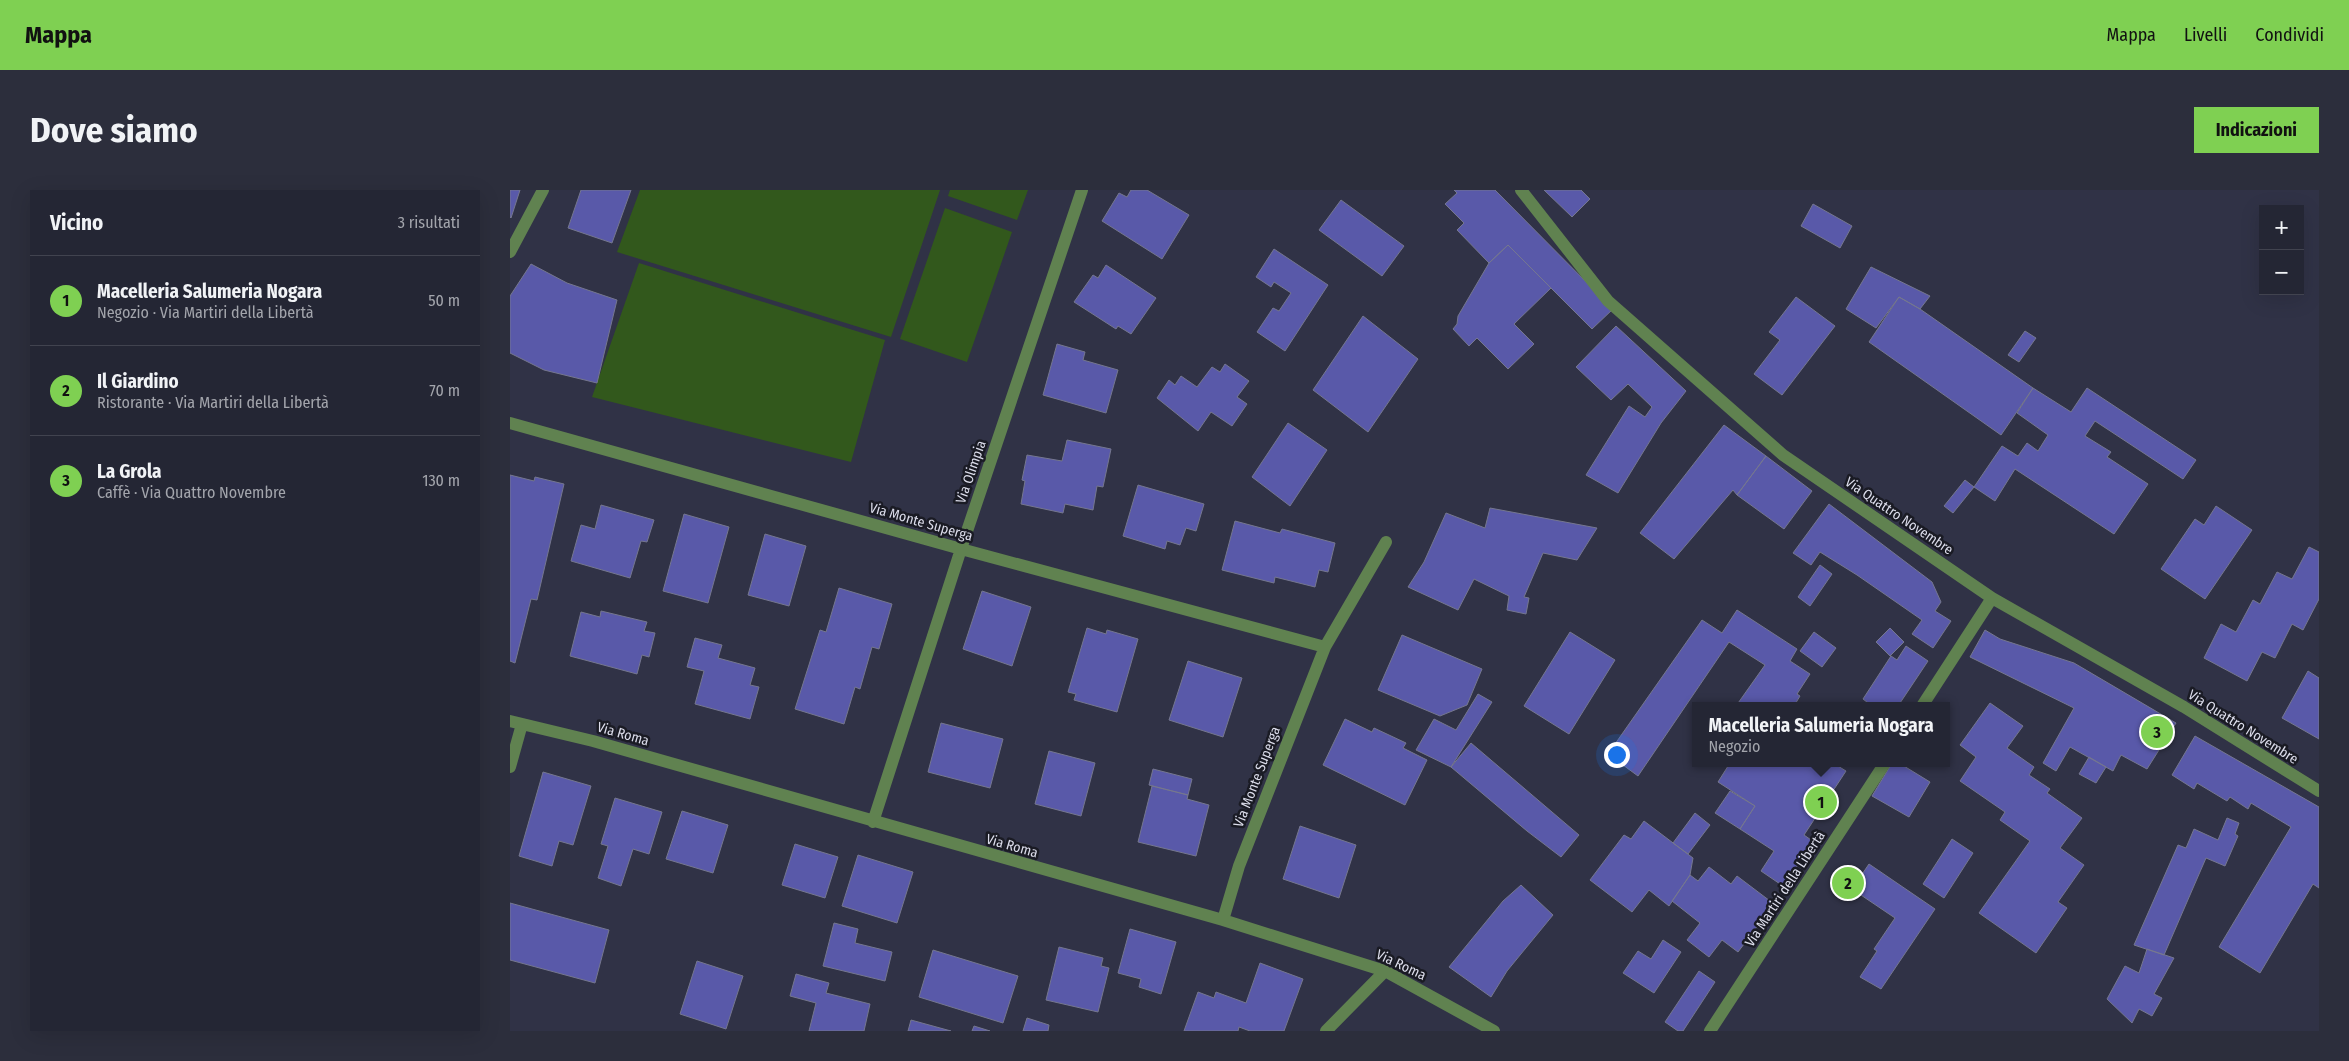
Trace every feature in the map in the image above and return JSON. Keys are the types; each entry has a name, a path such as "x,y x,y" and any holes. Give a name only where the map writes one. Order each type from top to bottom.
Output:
{"street":[{"path":"510,252 543,190"},
{"name":"Via Olimpia","path":"873,822 961,549 1082,190"},
{"name":"Via Quattro Novembre","path":"1521,190 1608,301 1783,455 1992,598 2184,707 2319,792"},
{"name":"Via Monte Superga","path":"510,423 961,549 1324,647"},
{"name":"Via Monte Superga","path":"1222,920 1239,866 1324,647 1386,542"},
{"path":"1925,702 1992,598"},
{"path":"510,767 516,722"},
{"name":"Via Roma","path":"516,722 602,744 1222,920 1385,971 1494,1031"},
{"name":"Via Martiri della Libertà","path":"1710,1031 1882,767"},
{"path":"1326,1031 1385,971"}],"green space":[{"path":"640,190 940,190 891,337 617,252"},
{"path":"950,190 1028,190 1017,220 948,196"},
{"path":"945,208 1012,232 967,362 900,339"},
{"path":"639,263 885,340 851,462 592,397"}],"building":[{"path":"510,190 520,190 511,218 510,217"},
{"path":"581,190 631,190 612,243 568,228"},
{"path":"1131,190 1147,190 1189,215 1162,259 1102,221 1119,193 1127,197"},
{"path":"1454,190 1495,190 1613,309 1592,329 1508,245 1489,263 1457,230 1464,223 1445,204 1457,193"},
{"path":"1544,190 1581,190 1590,199 1572,217"},
{"path":"1341,200 1404,246 1382,276 1319,230"},
{"path":"1813,204 1852,226 1840,248 1801,226"},
{"path":"1508,245 1551,288 1514,324 1534,344 1508,369 1477,338 1469,346 1453,329 1457,324 1458,316 1489,263"},
{"path":"1274,249 1328,285 1285,351 1257,332 1273,308 1279,311 1291,293 1274,282 1271,287 1256,277"},
{"path":"531,264 567,283 617,300 597,383 544,370 510,353 510,296"},
{"path":"1106,265 1156,298 1131,334 1118,326 1116,329 1074,302 1093,275 1098,278"},
{"path":"1871,267 1930,296 1920,309 1899,297 1876,328 1846,309"},
{"path":"1796,297 1835,326 1782,395 1754,374 1780,340 1769,332"},
{"path":"1899,297 1920,309 2033,388 2001,435 1869,342"},
{"path":"1363,316 1418,359 1368,432 1313,390"},
{"path":"1616,326 1686,391 1661,423 1618,493 1586,475 1629,406 1645,417 1652,407 1628,384 1611,400 1576,367"},
{"path":"2025,331 2036,338 2019,362 2008,355"},
{"path":"1057,344 1085,352 1083,360 1118,370 1106,413 1043,395"},
{"path":"1225,364 1249,381 1237,397 1247,404 1232,426 1211,412 1198,431 1157,398 1169,380 1175,385 1181,376 1197,387 1212,367 1220,372"},
{"path":"2033,388 2071,412 2087,388 2196,460 2183,479 2095,421 2085,436 2111,452 2107,457 2148,484 2114,534 2015,469 1995,501 1974,487 2002,446 2018,456 2027,443 2038,451 2048,435 2017,413"},
{"path":"1288,423 1327,450 1290,506 1252,477"},
{"path":"1724,425 1766,456 1737,495 1733,490 1674,559 1640,533"},
{"path":"1067,440 1111,449 1103,487 1097,486 1093,510 1065,504 1063,513 1021,504 1025,481 1022,480 1027,455 1062,461"},
{"path":"1766,456 1812,491 1784,529 1737,495"},
{"path":"510,475 534,481 535,477 564,484 537,600 531,599 515,663 510,661"},
{"path":"1965,480 1974,487 1953,513 1944,506"},
{"path":"1138,485 1204,504 1196,531 1186,528 1180,545 1167,541 1165,549 1123,536"},
{"path":"1829,504 1932,582 1941,602 1935,611 1951,621 1933,648 1912,634 1922,620 1857,575 1820,552 1811,565 1793,553"},
{"path":"601,505 654,520 647,542 641,541 630,578 571,561 581,525 595,529"},
{"path":"2216,506 2252,530 2205,599 2161,569 2195,519 2204,525"},
{"path":"1490,508 1597,528 1577,560 1543,553 1524,597 1529,598 1526,614 1507,610 1509,596 1474,579 1458,610 1408,587 1424,562 1446,513 1485,528"},
{"path":"684,514 729,527 708,603 663,591"},
{"path":"1235,521 1280,533 1282,529 1335,543 1328,572 1319,570 1315,587 1275,577 1274,583 1222,570"},
{"path":"765,534 806,546 789,606 748,595"},
{"path":"2309,547 2319,552 2319,599 2303,630 2292,624 2275,658 2262,652 2247,681 2204,658 2221,624 2236,632 2253,600 2260,604 2277,572 2292,579"},
{"path":"1820,565 1832,574 1810,606 1798,597"},
{"path":"839,588 892,604 879,649 872,647 860,689 855,687 844,724 795,709 820,630 826,632"},
{"path":"982,591 1031,607 1012,666 963,649"},
{"path":"1737,610 1797,649 1790,661 1810,674 1797,694 1800,696 1796,702 1739,702 1765,665 1729,642 1638,776 1608,754 1702,620 1722,633"},
{"path":"601,611 647,622 644,631 655,633 649,657 642,655 637,674 570,656 581,612 600,617"},
{"path":"1087,628 1106,634 1107,630 1138,639 1117,712 1074,700 1076,694 1068,692"},
{"path":"1890,628 1904,642 1890,656 1876,642"},
{"path":"1985,630 2000,639 2074,663 2176,723 2147,769 2121,755 2113,771 2070,747 2056,771 2043,763 2074,708 1970,657"},
{"path":"1570,632 1615,660 1569,734 1524,706"},
{"path":"1814,632 1836,648 1822,667 1800,651"},
{"path":"1402,635 1482,669 1467,705 1440,716 1378,690"},
{"path":"695,638 722,645 718,658 755,668 750,685 759,687 750,719 695,704 704,671 687,667"},
{"path":"1906,646 1928,661 1901,702 1867,702 1863,699 1891,656 1897,660"},
{"path":"1188,661 1242,678 1223,737 1169,720"},
{"path":"2308,671 2319,678 2319,739 2282,718"},
{"path":"1478,694 1492,702 1451,767 1416,750 1434,719 1456,730"},
{"path":"1990,703 2023,726 2007,748 2034,767 2029,775 2050,789 2047,793 2082,818 2060,848 2084,865 2058,902 2067,908 2036,953 1979,913 2030,841 2000,820 2005,812 1960,781 1976,757 1960,745"},
{"path":"1345,719 1372,732 1374,728 1406,743 1403,748 1427,760 1405,805 1323,765"},
{"path":"941,723 1003,739 990,788 928,772"},
{"path":"2195,736 2319,807 2319,888 2313,884 2260,973 2219,947 2291,827 2251,803 2248,809 2230,797 2227,801 2197,783 2194,789 2172,775"},
{"path":"1471,743 1579,835 1561,857 1451,767"},
{"path":"1049,751 1095,763 1081,816 1035,804"},
{"path":"2089,757 2106,767 2096,783 2079,774"},
{"path":"1727,767 1840,767 1846,771 1804,835 1814,842 1783,886 1761,871 1774,851 1740,829 1755,806 1718,782"},
{"path":"1890,767 1906,767 1930,782 1909,817 1872,796"},
{"path":"1153,769 1192,779 1188,795 1149,785"},
{"path":"543,772 591,786 573,845 559,841 552,866 519,856"},
{"path":"1152,786 1188,795 1187,799 1209,805 1196,856 1138,842"},
{"path":"1730,791 1755,806 1740,829 1715,813"},
{"path":"615,798 662,812 649,854 633,849 621,886 598,878 608,846 601,844"},
{"path":"682,811 728,825 713,873 666,859"},
{"path":"1695,813 1710,825 1688,854 1673,843"},
{"path":"2227,818 2239,823 2235,834 2238,836 2225,866 2206,858 2164,955 2134,945 2178,845 2186,848 2194,829 2218,840"},
{"path":"1644,821 1693,858 1690,875 1669,906 1649,890 1632,912 1590,880 1624,835 1631,839"},
{"path":"1300,826 1356,845 1339,898 1283,879"},
{"path":"1952,839 1973,853 1944,898 1923,884"},
{"path":"795,844 838,857 825,898 782,885"},
{"path":"858,855 913,872 897,923 842,906"},
{"path":"1869,864 1935,909 1881,989 1860,977 1877,951 1874,949 1895,918 1852,889"},
{"path":"1709,867 1731,884 1737,876 1774,904 1738,952 1722,940 1709,957 1687,940 1700,923 1672,901 1690,875 1698,881"},
{"path":"1521,885 1553,915 1507,971 1491,997 1449,967 1503,901"},
{"path":"510,903 609,930 595,983 510,960"},
{"path":"834,923 858,929 855,943 892,952 885,981 823,966"},
{"path":"1130,929 1176,942 1161,994 1139,987 1141,979 1118,973"},
{"path":"1663,940 1681,952 1654,993 1623,973 1638,951 1651,959"},
{"path":"1059,947 1103,958 1101,966 1109,968 1098,1012 1046,1000"},
{"path":"2147,949 2174,958 2154,994 2162,998 2152,1016 2139,1009 2132,1023 2107,999 2125,966 2139,973"},
{"path":"933,950 1018,976 1003,1023 919,997"},
{"path":"697,961 743,976 726,1029 680,1014"},
{"path":"1260,963 1303,979 1284,1031 1250,1031 1239,1027 1238,1031 1184,1031 1198,992 1214,998 1216,992 1246,1003"},
{"path":"1699,971 1715,982 1683,1031 1678,1031 1665,1022"},
{"path":"796,974 829,983 826,993 870,1004 864,1031 809,1031 816,1003 790,996"},
{"path":"1027,1018 1049,1025 1048,1031 1023,1031"},
{"path":"911,1020 951,1031 908,1031"},
{"path":"974,1026 990,1031 972,1031"}],"place":[{"name":"La Grola","path":"2157,732"},
{"name":"Macelleria Salumeria Nogara","path":"1821,802"},
{"name":"Il Giardino","path":"1848,883"}]}
